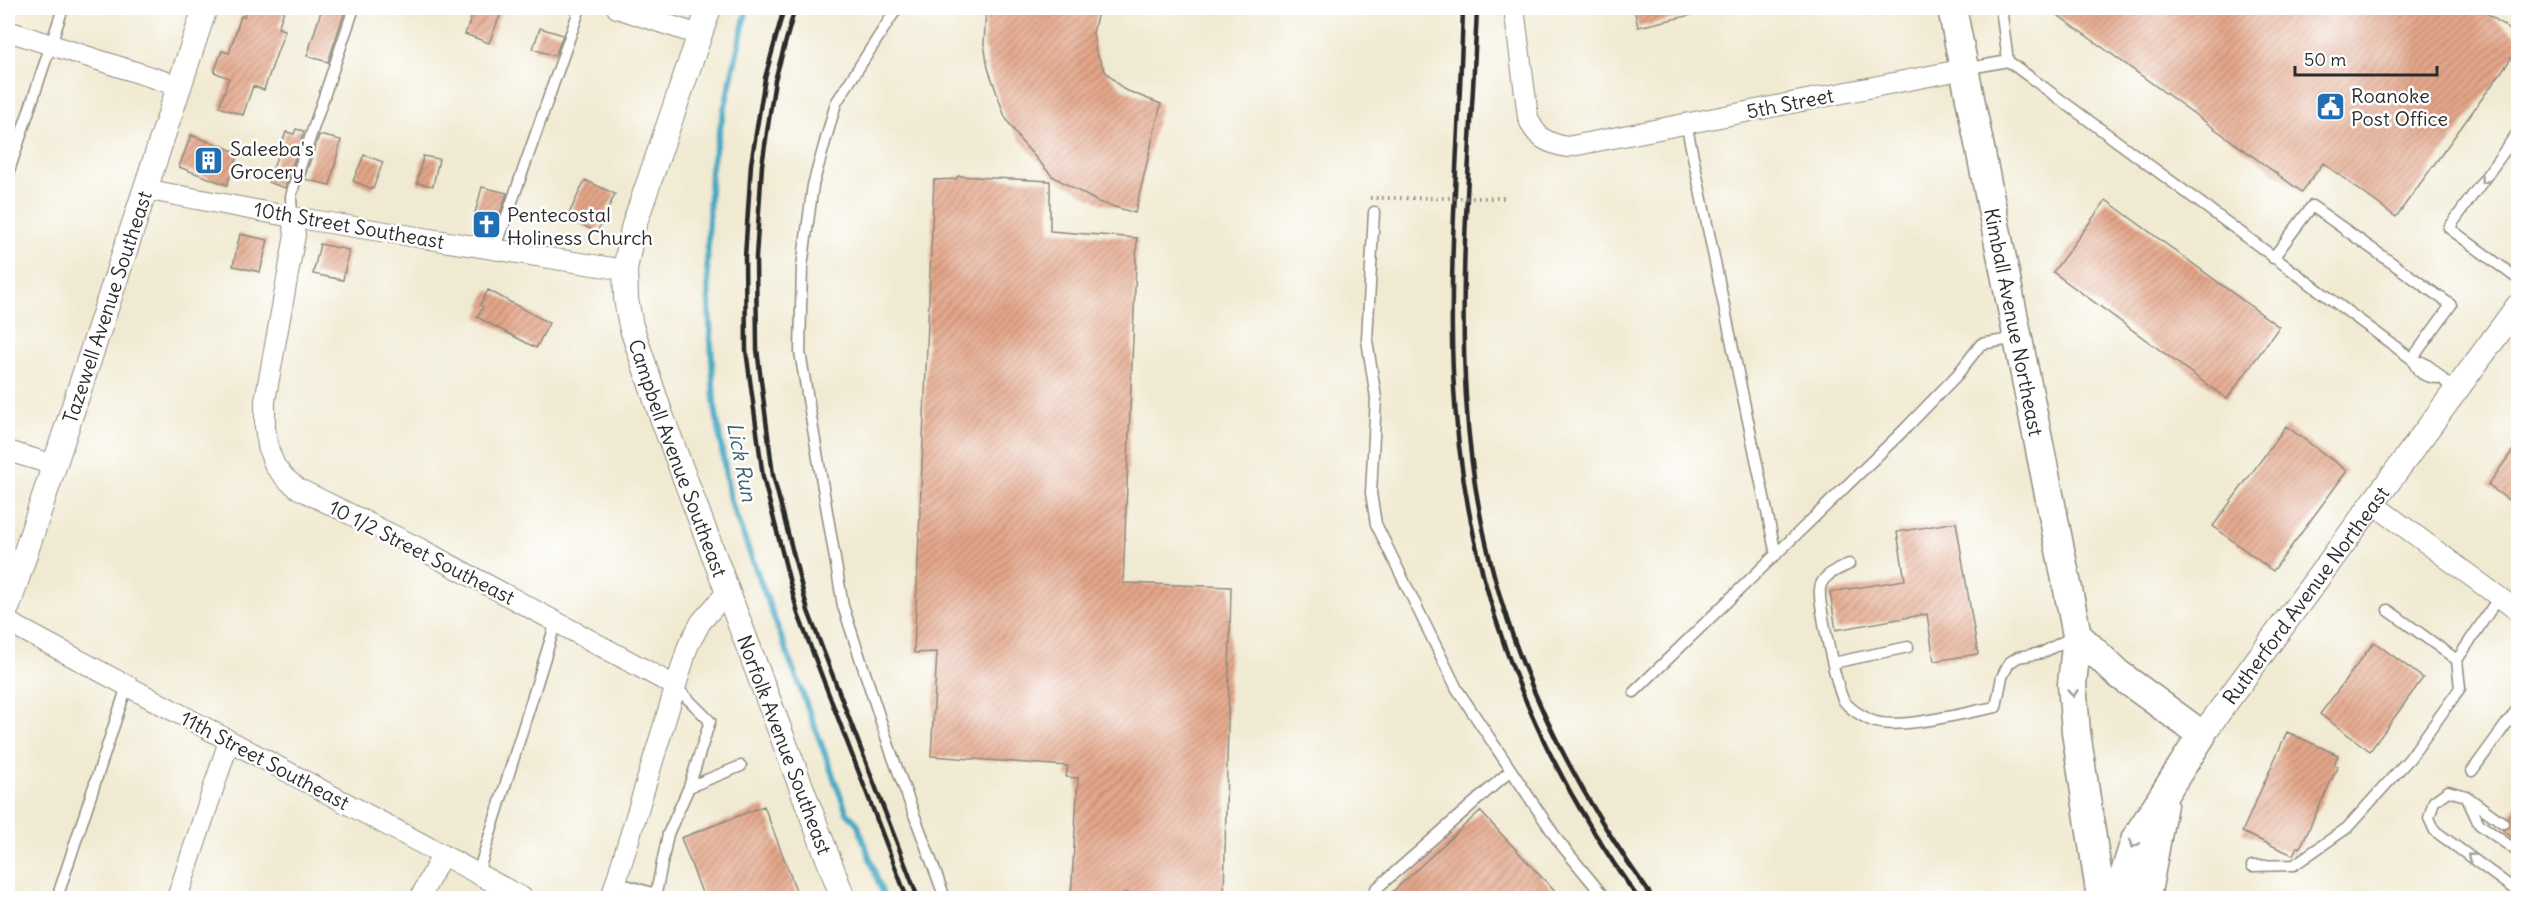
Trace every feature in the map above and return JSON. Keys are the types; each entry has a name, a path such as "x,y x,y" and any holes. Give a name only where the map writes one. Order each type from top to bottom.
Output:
{"main road":[{"name":"Kimball Avenue Northeast","path":"1952,8 2077,634 2072,684 2076,732 2101,898"},
{"path":"2077,634 2117,673 2202,735"},
{"name":"Rutherford Avenue Northeast","path":"2117,898 2136,838 2202,735"},
{"path":"2146,898 2164,796"}],"street":[{"name":"Tazewell Avenue Southeast","path":"8,606 205,8"},
{"path":"617,8 699,35"},
{"name":"Campbell Avenue Southeast","path":"614,890 688,646 701,622 728,591 661,415 631,326 626,299 625,270 633,228 709,8"},
{"name":"5th Street","path":"1514,8 1528,117 1532,129 1540,138 1551,144 1566,147 1965,69"},
{"path":"8,31 179,86"},
{"name":"10th Street Southeast","path":"144,189 292,217 625,270"},
{"name":"10 1/2 Street Southeast","path":"292,217 295,236 265,401 265,428 269,451 286,479 299,489 419,548 675,686"},
{"name":"Rutherford Avenue Northeast","path":"2202,735 2372,503 2447,384 2518,306"},
{"path":"8,451 54,465"},
{"path":"2372,503 2518,611"},
{"name":"Norfolk Avenue Southeast","path":"728,591 843,898"},
{"name":"11th Street Southeast","path":"8,622 523,898"},
{"path":"177,898 229,741"},
{"path":"420,898 442,855"}],"lane":[{"path":"8,174 63,8"},
{"path":"292,217 291,197 294,184 354,8"},
{"path":"495,250 580,8"},
{"path":"897,8 836,103 813,185 802,267 801,352 843,606 891,752 945,898"},
{"path":"2001,8 2008,61 2412,359 2417,371 2426,377 2447,384"},
{"path":"1965,69 2008,61"},
{"path":"1686,123 1776,555"},
{"path":"2518,132 2449,228 2518,279"},
{"path":"2273,258 2312,206 2451,305 2412,359"},
{"path":"1374,212 1367,340 1376,398 1371,493 1377,524 1457,689 1559,842 1605,898"},
{"path":"1634,692 1957,375 1981,344 2018,338"},
{"path":"1849,564 1825,577 1819,589 1833,663 1844,701 1869,720 1895,724 1996,707 2002,677 2009,663 2018,657 2042,653 2077,634"},
{"path":"2252,866 2294,865 2347,828 2410,758 2460,688 2457,660 2499,597"},
{"path":"2388,610 2457,660"},
{"path":"478,873 556,622"},
{"path":"1833,663 1908,647"},
{"path":"57,898 127,686"},
{"path":"614,890 655,896 668,834 689,787 710,721 675,686"},
{"path":"2472,771 2518,708"},
{"path":"689,787 741,766"},
{"path":"1371,898 1376,888 1510,771"},
{"path":"2503,823 2466,796 2448,791 2434,801 2429,818 2435,831 2518,892"},
{"path":"2466,796 2479,824 2518,852"}],"path":[{"path":"1370,198 1504,198"}],"building":[{"path":"247,8 285,8 278,28 285,30 264,90 253,86 243,115 219,107 229,78 214,72 222,51 229,53 241,16 244,17"},
{"path":"322,8 346,8 328,62 307,56"},
{"path":"475,8 503,8 489,43 465,34"},
{"path":"986,8 1099,8 1093,33 1096,52 1105,71 1123,89 1161,104 1135,213 1098,202 1052,176 1020,140 1005,117 988,68 984,44"},
{"path":"1634,8 1695,8 1696,14 1638,27"},
{"name":"Roanoke Post Office","path":"2048,8 2480,8 2518,36 2518,49 2396,217 2323,163 2302,192"},
{"path":"540,28 563,35 555,56 533,49"},
{"path":"296,129 304,131 285,188 268,182 286,132 294,134"},
{"name":"Saleeba's Grocery","path":"191,135 239,153 227,185 179,167"},
{"path":"319,135 341,140 330,185 304,179"},
{"path":"364,155 383,162 373,189 353,181"},
{"path":"423,156 439,159 433,186 417,183"},
{"path":"958,176 1050,181 1050,231 1137,238 1123,583 1231,587 1224,896 1123,893 1123,898 1071,898 1078,778 1066,777 1068,766 931,756 937,652 914,653 934,180 956,179"},
{"path":"585,180 615,194 597,232 567,218"},
{"path":"482,187 507,193 497,223 474,217"},
{"path":"2106,200 2279,327 2227,399 2053,272"},
{"path":"240,234 268,240 260,272 233,266"},
{"path":"320,244 349,250 343,280 313,274"},
{"path":"488,290 549,323 536,348 477,317"},
{"path":"2286,426 2347,471 2273,571 2213,526"},
{"path":"2518,443 2518,507 2488,485"},
{"path":"1956,522 1978,654 1934,661 1927,614 1836,630 1830,592 1905,580 1897,532"},
{"path":"2374,642 2423,678 2370,751 2320,714"},
{"path":"2287,732 2338,755 2334,765 2338,766 2300,848 2297,847 2293,855 2242,832"},
{"path":"2518,802 2518,842 2503,830 2509,827 2508,817"},
{"path":"764,806 799,898 704,898 681,838"},
{"path":"1480,811 1561,898 1386,898"}],"waterway":[{"name":"Lick Run","path":"747,8 711,168 707,265 714,401 730,500 847,813 857,823 884,898"}],"railway":[{"path":"784,8 765,78 751,164 745,257 746,350 763,477 798,614 907,898"},
{"path":"795,8 775,80 762,165 756,257 757,349 773,475 808,611 918,898"},
{"path":"1463,8 1453,236 1452,327 1459,445 1470,515 1485,583 1506,649 1531,714 1597,838 1638,898"},
{"path":"1477,8 1465,251 1464,348 1472,466 1484,533 1501,598 1522,661 1548,723 1614,841 1653,898"}],"place":[{"name":"Roanoke Post Office","path":"2330,106"},
{"name":"Saleeba's Grocery","path":"209,160"},
{"name":"Pentecostal Holiness Church","path":"486,225"}]}
